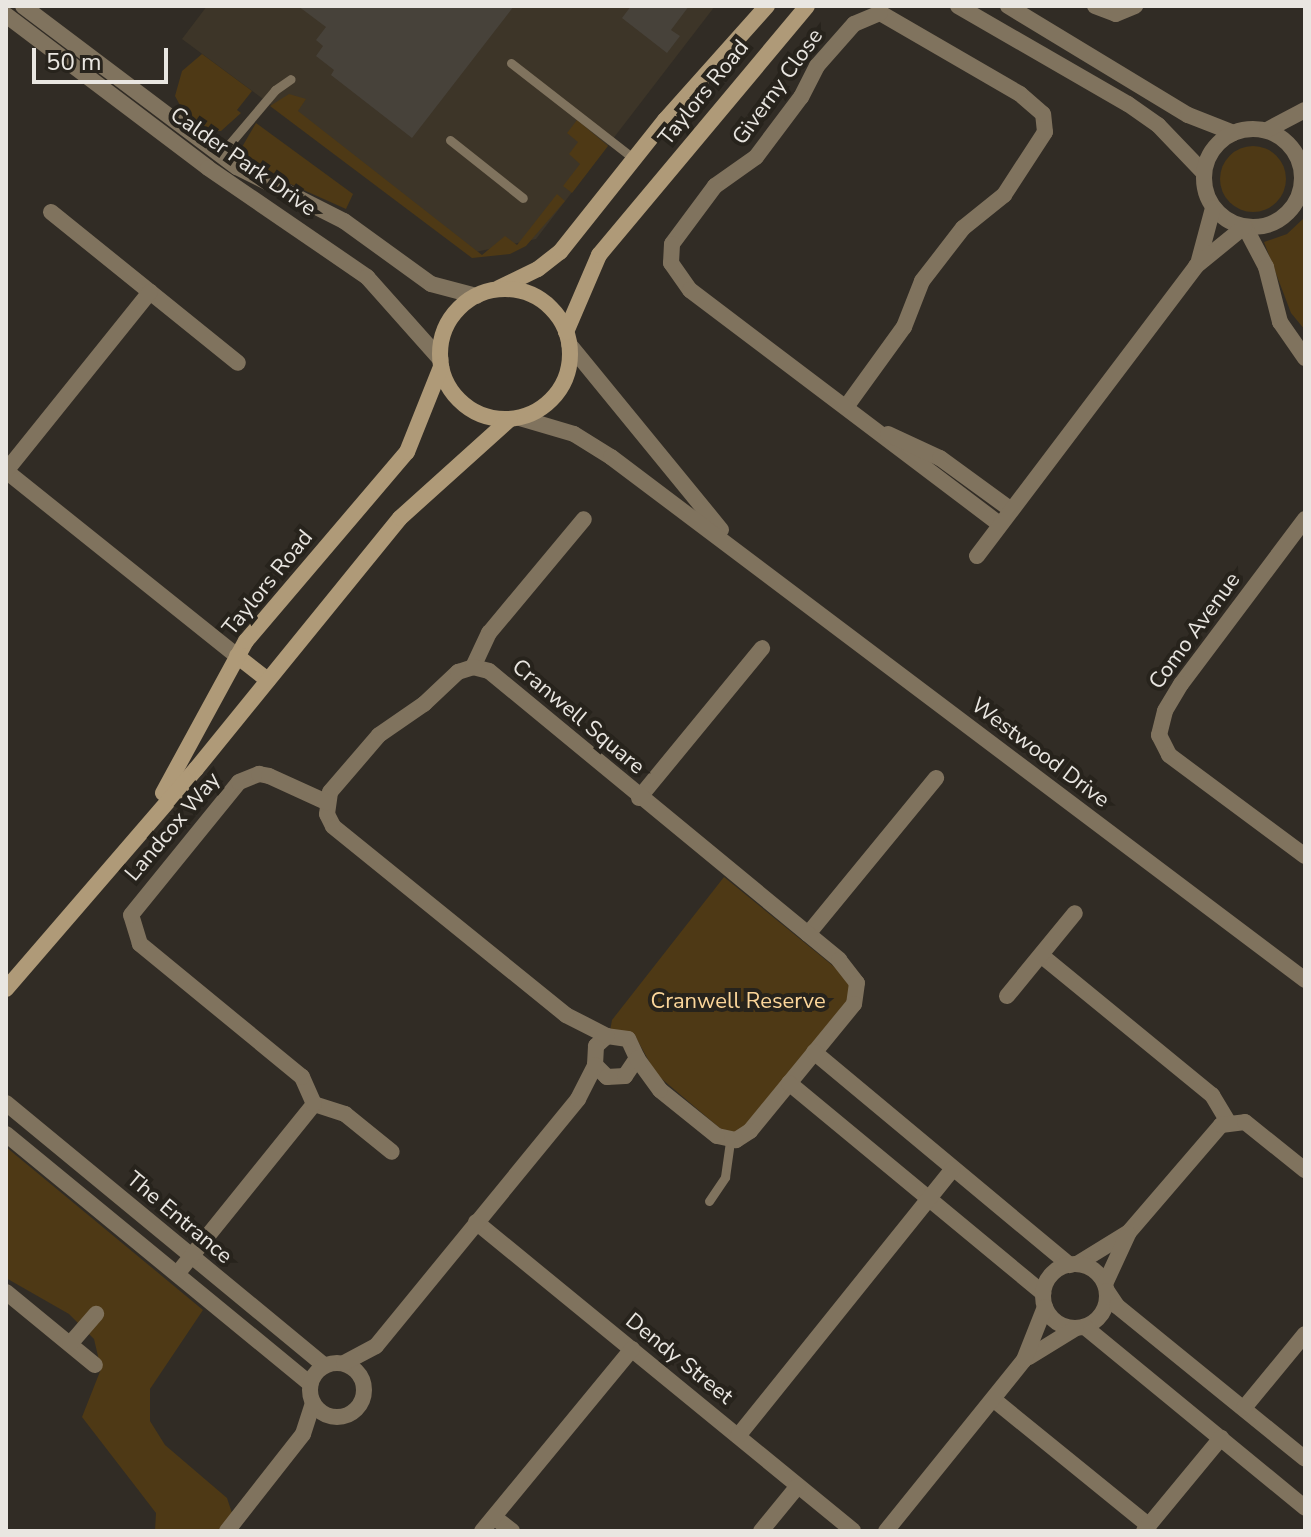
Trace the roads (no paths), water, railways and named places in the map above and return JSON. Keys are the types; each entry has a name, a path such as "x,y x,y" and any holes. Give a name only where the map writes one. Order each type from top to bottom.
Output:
{"main road":[{"name":"Taylors Road","path":"494,290 538,269 560,252 633,158 767,6"},
{"name":"Taylors Road","path":"568,338 599,255 807,6"},
{"path":"494,290 538,298 568,338 564,382 545,404 515,418 466,406 441,364 445,330 476,296 494,290"},
{"name":"Taylors Road","path":"135,835 181,764 237,656 407,452 441,364"},
{"name":"Taylors Road","path":"6,989 268,680 400,518 515,418"},
{"path":"237,656 268,680"}],"street":[{"name":"Calder Park Drive","path":"23,6 44,12 256,179 344,221 431,284 476,296"},
{"path":"958,6 1128,104 1158,125 1204,173 1213,208 1198,264"},
{"path":"1008,6 1188,115 1234,133 1267,130 1305,110"},
{"path":"1095,6 1116,14 1135,6"},
{"path":"29,33 44,12"},
{"name":"Giverny Close","path":"846,407 904,327 922,281 963,228 1004,195 1045,132 1043,114 1020,94 880,13 863,16 836,43 756,157 715,186 670,254 673,271 690,290 999,524"},
{"name":"Calder Park Drive","path":"6,15 208,168 367,277 441,364"},
{"path":"1267,130 1291,146 1301,161"},
{"path":"1204,173 1214,148 1234,133"},
{"path":"977,556 1198,264 1244,227 1273,224 1295,205 1301,192 1305,139"},
{"path":"208,168 221,154"},
{"path":"1213,208 1244,227 1266,267 1280,322 1305,358"},
{"path":"51,212 238,363"},
{"path":"150,292 6,471 237,656"},
{"name":"Westwood Drive","path":"568,338 680,485 749,561"},
{"name":"Westwood Drive","path":"515,418 591,443 1305,980"},
{"name":"Giverny Close","path":"875,430 940,458 1010,509"},
{"path":"584,519 489,633 473,667 458,672 424,704 379,735 326,802 333,826 566,1015 607,1036 628,1039 637,1058 660,1090 730,1142"},
{"name":"Como Avenue","path":"1305,519 1181,684 1165,711 1159,735 1169,755 1305,856"},
{"path":"639,798 762,648"},
{"name":"Cranwell Square","path":"473,667 489,671 852,973 858,994 750,1131 730,1142"},
{"name":"Landcox Way","path":"314,1104 302,1077 140,944 131,915 239,782 259,774 269,776 326,802"},
{"path":"808,934 936,778"},
{"path":"1007,996 1075,913"},
{"path":"1042,956 1212,1095 1229,1123"},
{"path":"566,1015 594,1059 619,1077 660,1090"},
{"path":"303,1434 331,1417 344,1416 359,1406 363,1381 376,1346 578,1099 607,1036"},
{"path":"814,1052 953,1169 1074,1264 1094,1270 1117,1306 1305,1459"},
{"path":"578,1099 619,1077 637,1058"},
{"path":"789,1083 929,1197 1044,1300 1057,1323 1081,1328 1305,1508"},
{"name":"The Entrance","path":"6,1103 324,1365"},
{"path":"177,1274 314,1104 345,1114 392,1152"},
{"path":"1024,1360 1081,1328 1105,1309 1106,1287 1129,1232 1213,1133 1229,1123 1245,1122 1305,1170"},
{"name":"The Entrance","path":"6,1134 310,1384"},
{"path":"738,1436 953,1169"},
{"name":"Dendy Street","path":"476,1222 853,1531"},
{"path":"886,1531 1024,1360 1052,1274 1129,1232"},
{"path":"6,1292 95,1365"},
{"path":"70,1344 96,1314"},
{"path":"1244,1408 1305,1334"},
{"path":"227,1531 303,1434 313,1404 310,1384 324,1365 344,1363 376,1346"},
{"path":"482,1531 632,1349"},
{"path":"344,1363 363,1381"},
{"path":"993,1399 1147,1528 1221,1438"},
{"path":"313,1404 331,1417"},
{"path":"761,1531 798,1486"},
{"path":"494,1517 512,1531"}],"lane":[{"path":"511,63 633,158"},
{"path":"221,154 275,90 291,79"},
{"path":"450,140 523,198"},
{"path":"709,1201 725,1177 730,1142"}],"park label":[{"name":"Cranwell Reserve","path":"738,1002"}]}
